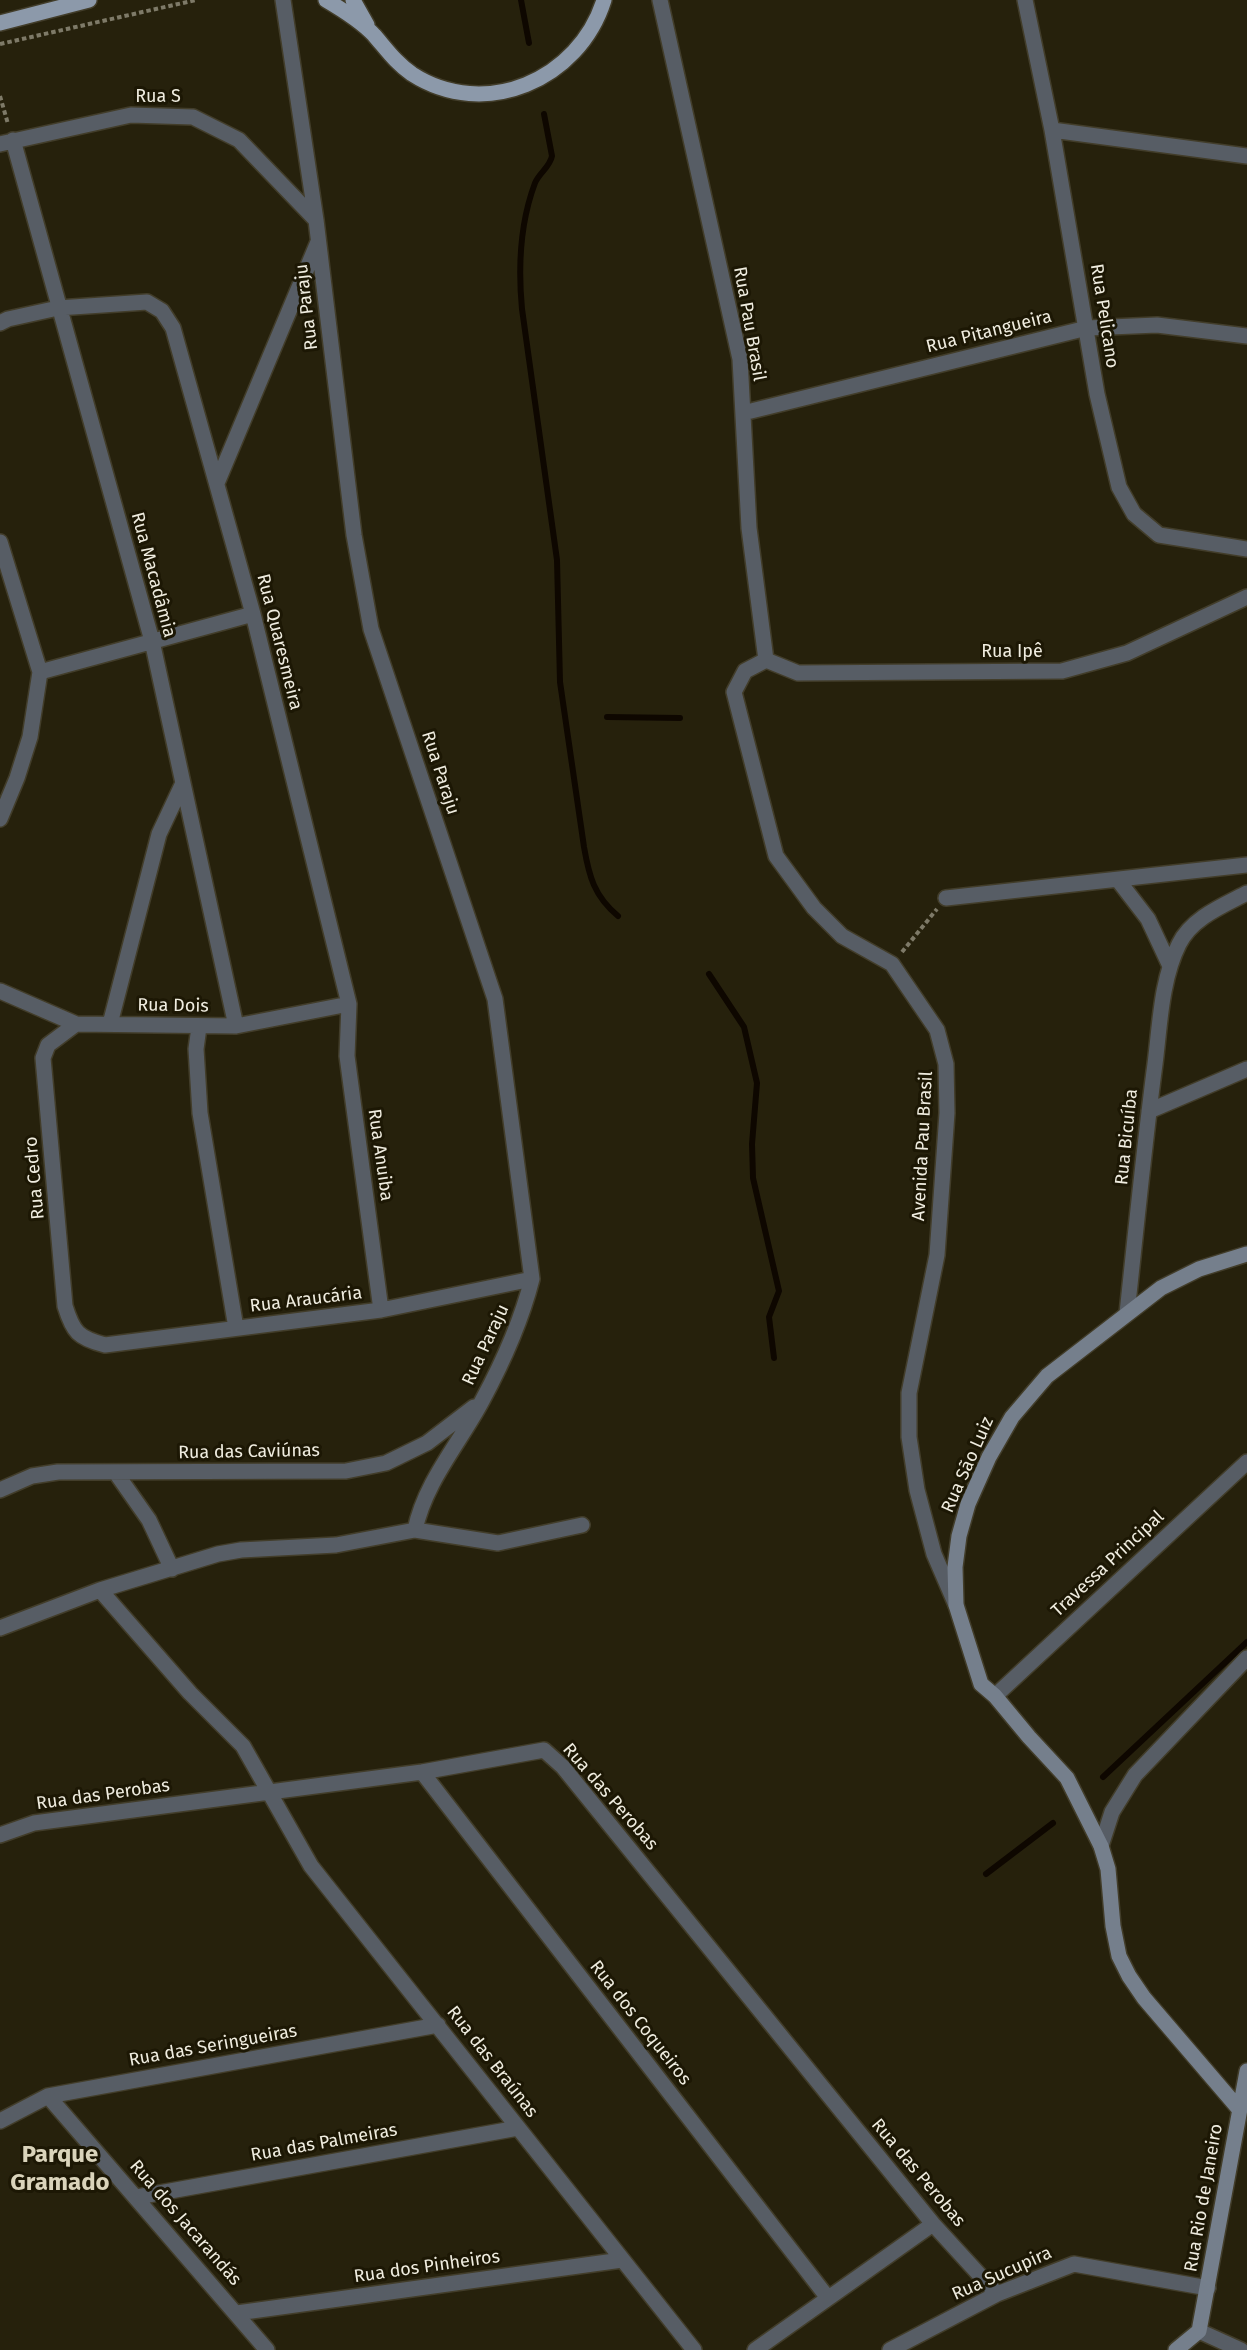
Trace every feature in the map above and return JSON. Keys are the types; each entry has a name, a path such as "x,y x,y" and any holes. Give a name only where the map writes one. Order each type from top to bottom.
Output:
{"main road":[{"path":"0,23 89,0"},
{"path":"326,0 374,35"},
{"path":"353,0 374,35 400,65 429,83 463,92 498,93 535,82 567,60 591,30 604,0"}],"street":[{"name":"Rua Paraju","path":"283,0 316,220 354,535 371,629 495,999 532,1279 523,1314 482,1401 420,1506 416,1530"},
{"name":"Rua Pau Brasil","path":"660,0 740,360 748,519 766,660"},
{"name":"Rua Pelicano","path":"1026,0 1052,130 1109,450 1119,487 1134,514 1159,535 1247,549"},
{"name":"Rua S","path":"6,142 131,115 193,117 240,140 316,220"},
{"path":"1052,130 1247,156"},
{"name":"Rua Macadâmia","path":"6,142 58,308 152,641 236,1026"},
{"path":"217,483 318,242"},
{"name":"Rua Quaresmeira","path":"58,308 147,302 162,311 172,328 253,614 349,1004"},
{"path":"0,323 8,319 58,308"},
{"name":"Rua Pitangueira","path":"743,413 1087,328 1157,325 1247,336"},
{"path":"0,542 40,672 30,736 17,778 0,819"},
{"name":"Rua Ipê","path":"766,660 798,673 1062,671 1126,653 1247,597"},
{"path":"40,672 253,614"},
{"name":"Avenida Pau Brasil","path":"766,660 745,671 734,692 776,856 814,908 842,936 892,964 937,1030 946,1064 947,1113 937,1254 909,1393 909,1437 917,1490 934,1554 956,1605"},
{"path":"110,1024 159,834 183,783"},
{"path":"946,898 1247,865"},
{"path":"1118,880 1148,919 1170,966"},
{"name":"Rua Bicuíba","path":"1127,1313 1149,1111 1163,1001 1170,966 1179,943 1190,928 1211,911 1247,893"},
{"name":"Rua Dois","path":"0,992 76,1024 236,1026 349,1004"},
{"name":"Rua Anuiba","path":"349,1004 347,1056 381,1310"},
{"name":"Rua Cedro","path":"76,1024 48,1045 43,1058 65,1306 71,1325 84,1339"},
{"path":"198,1027 196,1049 200,1113 236,1328"},
{"path":"1149,1111 1247,1069"},
{"name":"Rua São Luiz","path":"1239,2109 1144,1998 1128,1976 1119,1956 1113,1926 1109,1880 1101,1846 1067,1778 995,1696 981,1684 956,1605 955,1567 959,1536 968,1504 1012,1417 1047,1376 1161,1288 1199,1269 1247,1254"},
{"name":"Rua Araucária","path":"84,1339 105,1345 381,1310 532,1279"},
{"name":"Rua das Caviúnas","path":"0,1490 32,1476 58,1472 346,1471 387,1463 427,1443 482,1401"},
{"name":"Travessa Principal","path":"995,1696 1247,1462"},
{"path":"116,1473 149,1520 172,1569"},
{"path":"0,1628 100,1590 218,1554 241,1550 336,1545 416,1530 498,1543 582,1525"},
{"name":"Rua das Braúnas","path":"100,1590 190,1693 243,1746 311,1866 694,2350"},
{"path":"1101,1846 1112,1812 1136,1775 1247,1658"},
{"name":"Rua das Perobas","path":"0,1834 34,1823 422,1772 544,1750 563,1767 933,2224 997,2294"},
{"name":"Rua dos Coqueiros","path":"422,1772 828,2298"},
{"name":"Rua das Seringueiras","path":"0,2121 48,2096 438,2025"},
{"name":"Rua Rio de Janeiro","path":"1199,2331 1247,2072"},
{"name":"Rua dos Jacarandás","path":"48,2096 267,2350"},
{"name":"Rua das Palmeiras","path":"137,2197 518,2128"},
{"path":"755,2350 933,2224"},
{"name":"Rua dos Pinheiros","path":"237,2313 622,2260"},
{"name":"Rua Sucupira","path":"890,2350 997,2294 1074,2264 1208,2288"},
{"path":"1176,2350 1199,2331 1240,2350"}],"path":[{"path":"0,44 195,0"},
{"path":"0,96 6,142"},
{"path":"892,964 946,898"}],"waterway":[{"path":"521,0 529,43"},
{"path":"544,114 552,156 535,183 523,229 520,261 522,309 557,560 560,682 584,847 594,885 603,901 618,916"},
{"path":"607,717 680,718"},
{"path":"709,974 744,1027 757,1083 752,1144 753,1178 779,1291 769,1317 774,1358"},
{"path":"1103,1777 1247,1642"},
{"path":"986,1874 1053,1823"}],"district":[{"name":"Parque Gramado","path":"60,2169"}]}
